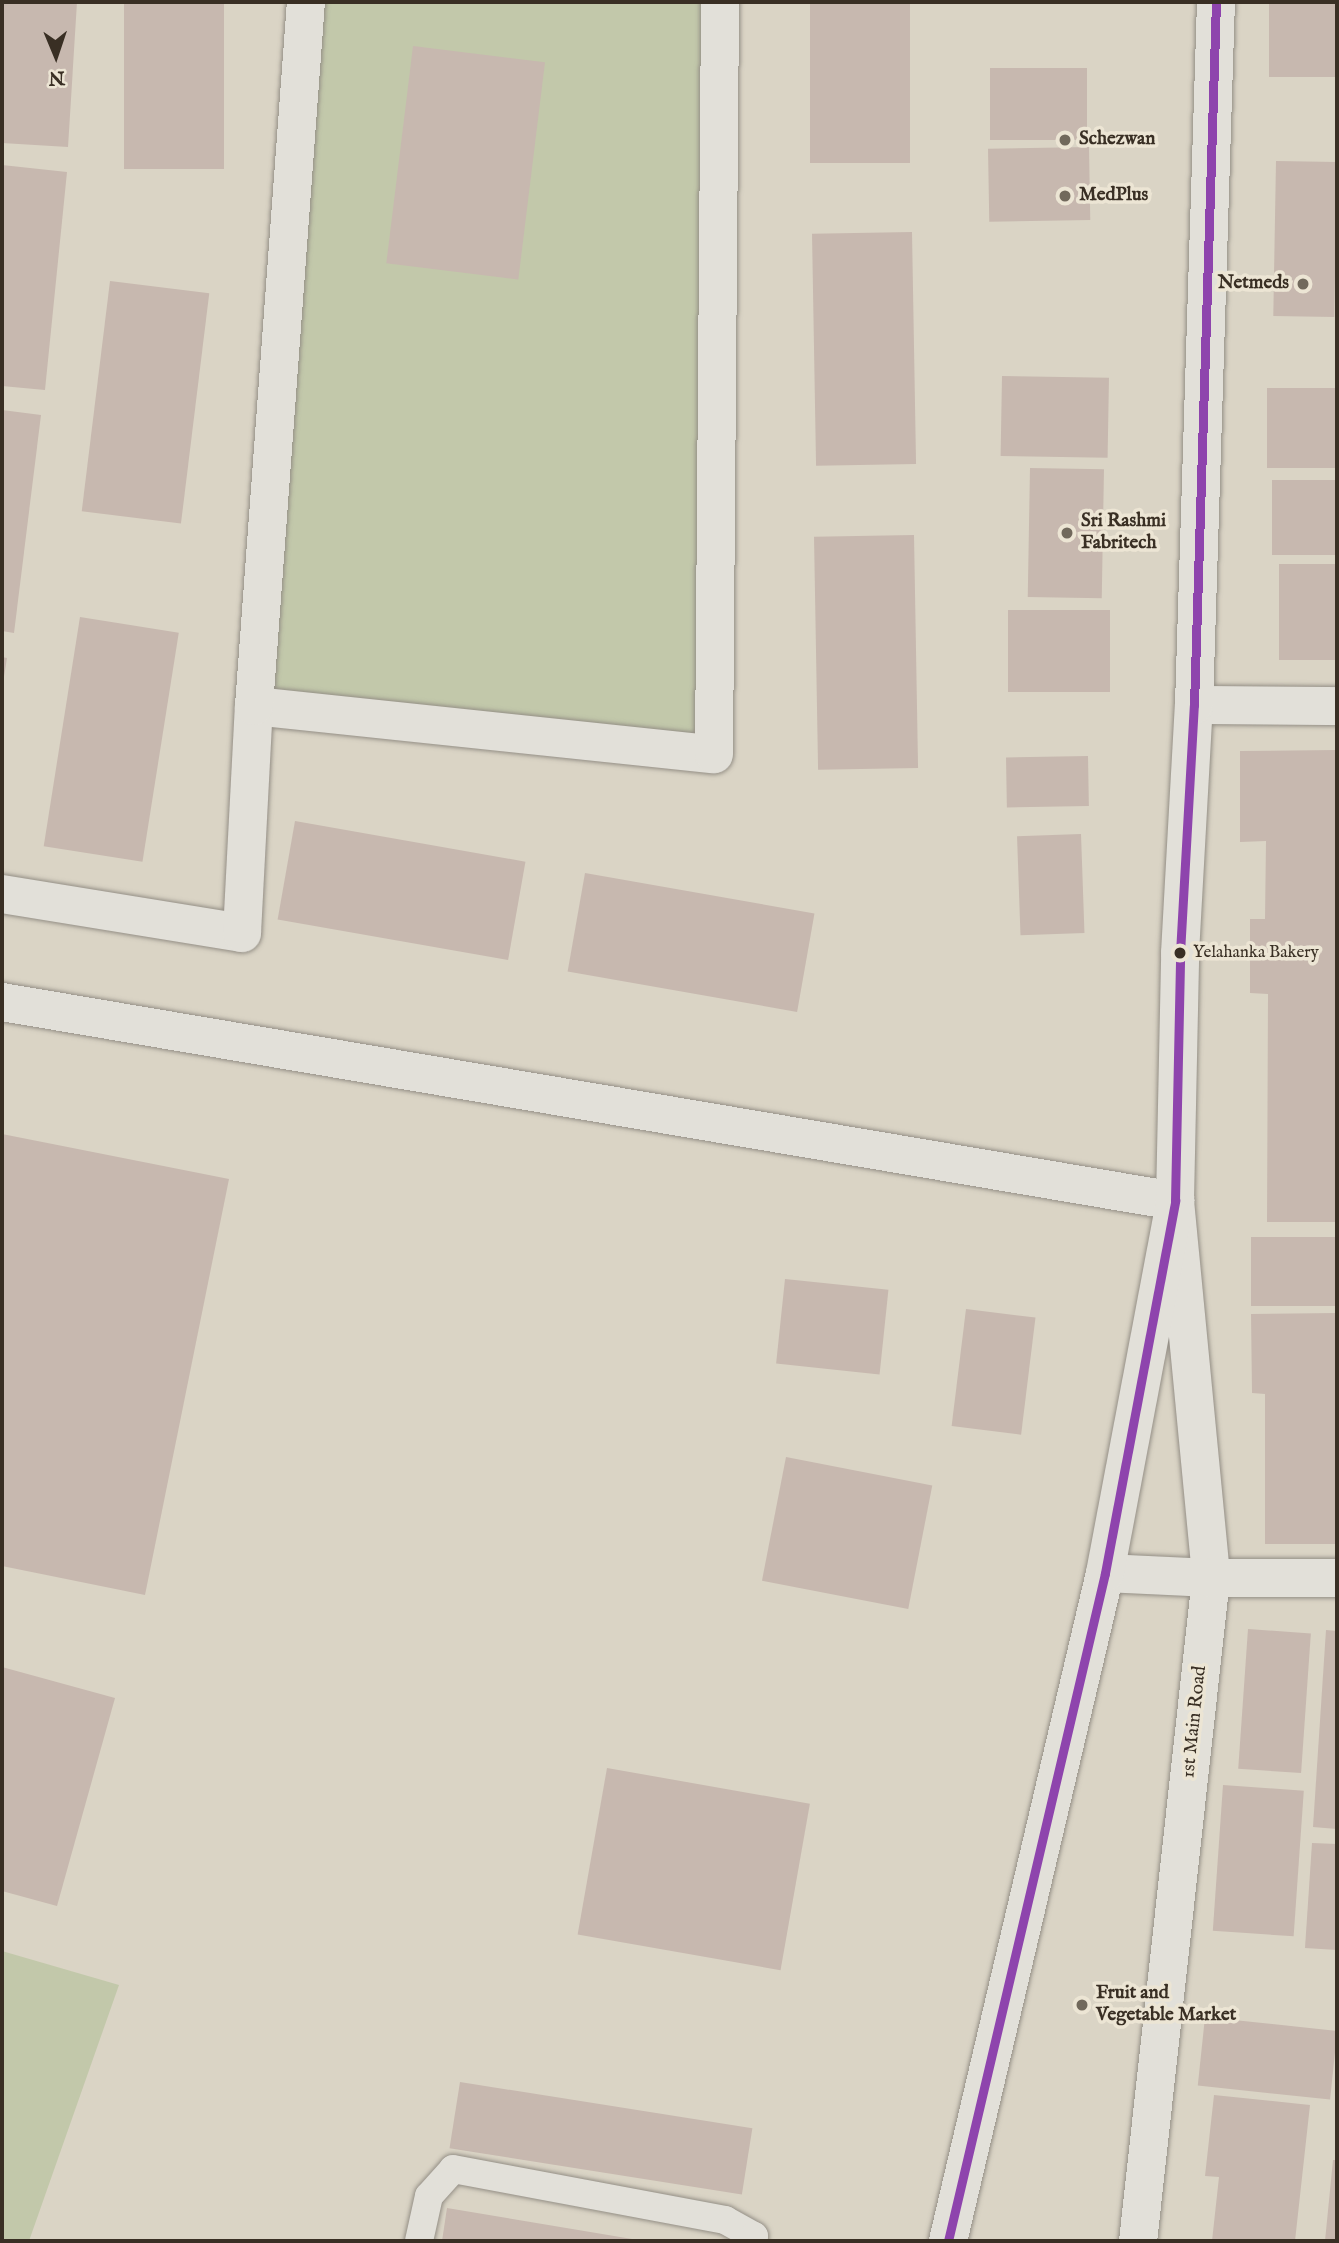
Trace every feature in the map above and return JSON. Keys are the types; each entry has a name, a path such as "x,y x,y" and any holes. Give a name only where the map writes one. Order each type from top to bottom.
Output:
{"street":[{"path":"2,894 242,933 254,706 306,2"},
{"path":"254,706 714,754 720,2"},
{"path":"948,2241 1105,1573 1175,1201 1180,953 1194,705 1216,2"},
{"path":"1194,705 1337,706"},
{"path":"2,1002 1175,1201"},
{"name":"1st Main Road","path":"1138,2241 1211,1578 1175,1201"},
{"path":"1105,1573 1211,1578 1337,1578"}],"lane":[{"path":"419,2241 429,2196 453,2169 725,2220 754,2236 753,2241"}],"green space":[{"path":"306,2 720,2 714,754 254,706"},
{"path":"2,1951 119,1985 29,2241 2,2241"}],"building":[{"path":"2,2 77,2 68,147 2,143"},
{"path":"124,2 224,2 224,169 124,169"},
{"path":"810,2 910,2 910,163 810,163"},
{"path":"1269,2 1337,2 1337,77 1269,77"},
{"path":"413,46 545,62 518,280 386,263"},
{"path":"990,68 1087,68 1087,140 990,140"},
{"path":"1089,147 1090,220 989,222 988,149"},
{"path":"1276,161 1337,162 1334,317 1273,316"},
{"path":"2,165 67,172 45,390 2,386"},
{"path":"912,232 916,464 816,466 812,234"},
{"path":"110,281 209,293 181,523 82,511"},
{"path":"1002,376 1109,378 1108,458 1001,456"},
{"path":"1267,388 1337,388 1337,468 1267,468"},
{"path":"2,410 41,415 14,633 2,631"},
{"name":"Sri Rashmi Fabritech","path":"1030,468 1104,469 1102,598 1028,597"},
{"path":"1272,480 1337,480 1337,555 1272,555"},
{"path":"914,535 918,768 818,770 814,537"},
{"path":"1279,564 1337,564 1337,660 1279,660"},
{"path":"1008,610 1110,610 1110,692 1008,692"},
{"path":"80,617 179,633 142,862 44,846"},
{"path":"2,657 7,658 3,683 2,683"},
{"path":"1337,750 1337,1222 1267,1222 1268,994 1250,993 1250,919 1265,919 1266,841 1240,842 1240,751"},
{"path":"1088,756 1089,806 1007,807 1006,757"},
{"path":"295,821 525,862 508,960 278,919"},
{"path":"1081,834 1084,933 1020,935 1017,836"},
{"path":"585,873 814,913 797,1012 568,971"},
{"path":"2,1134 229,1179 145,1595 2,1566"},
{"path":"1251,1237 1337,1237 1337,1306 1251,1306"},
{"path":"785,1279 888,1290 880,1374 776,1364"},
{"path":"966,1309 1035,1318 1021,1435 952,1426"},
{"path":"1337,1313 1337,1544 1265,1544 1265,1394 1252,1393 1251,1314"},
{"path":"786,1457 932,1485 908,1609 762,1581"},
{"path":"1248,1629 1311,1633 1301,1773 1238,1769"},
{"path":"1326,1630 1337,1631 1337,1829 1313,1827"},
{"path":"2,1667 115,1698 57,1906 2,1891"},
{"path":"607,1768 810,1804 781,1970 578,1934"},
{"path":"1223,1785 1304,1791 1294,1936 1213,1931"},
{"path":"1312,1843 1337,1844 1337,1950 1305,1948"},
{"path":"1205,2017 1337,2031 1330,2100 1198,2086"},
{"path":"460,2082 752,2128 742,2194 450,2148"},
{"path":"1214,2095 1310,2105 1295,2241 1212,2241 1219,2177 1205,2176"},
{"path":"1333,2160 1337,2160 1337,2241 1325,2241"},
{"path":"447,2208 638,2240 638,2241 442,2241"}],"transit line":[{"path":"948,2241 1105,1573 1175,1201 1180,953 1194,705 1216,2"}],"place":[{"name":"Schezwan","path":"1065,140"},
{"name":"MedPlus","path":"1065,196"},
{"name":"Netmeds","path":"1303,284"},
{"name":"Sri Rashmi Fabritech","path":"1067,533"},
{"name":"Yelahanka Bakery","path":"1180,953"},
{"name":"Fruit and Vegetable Market","path":"1082,2005"}]}
